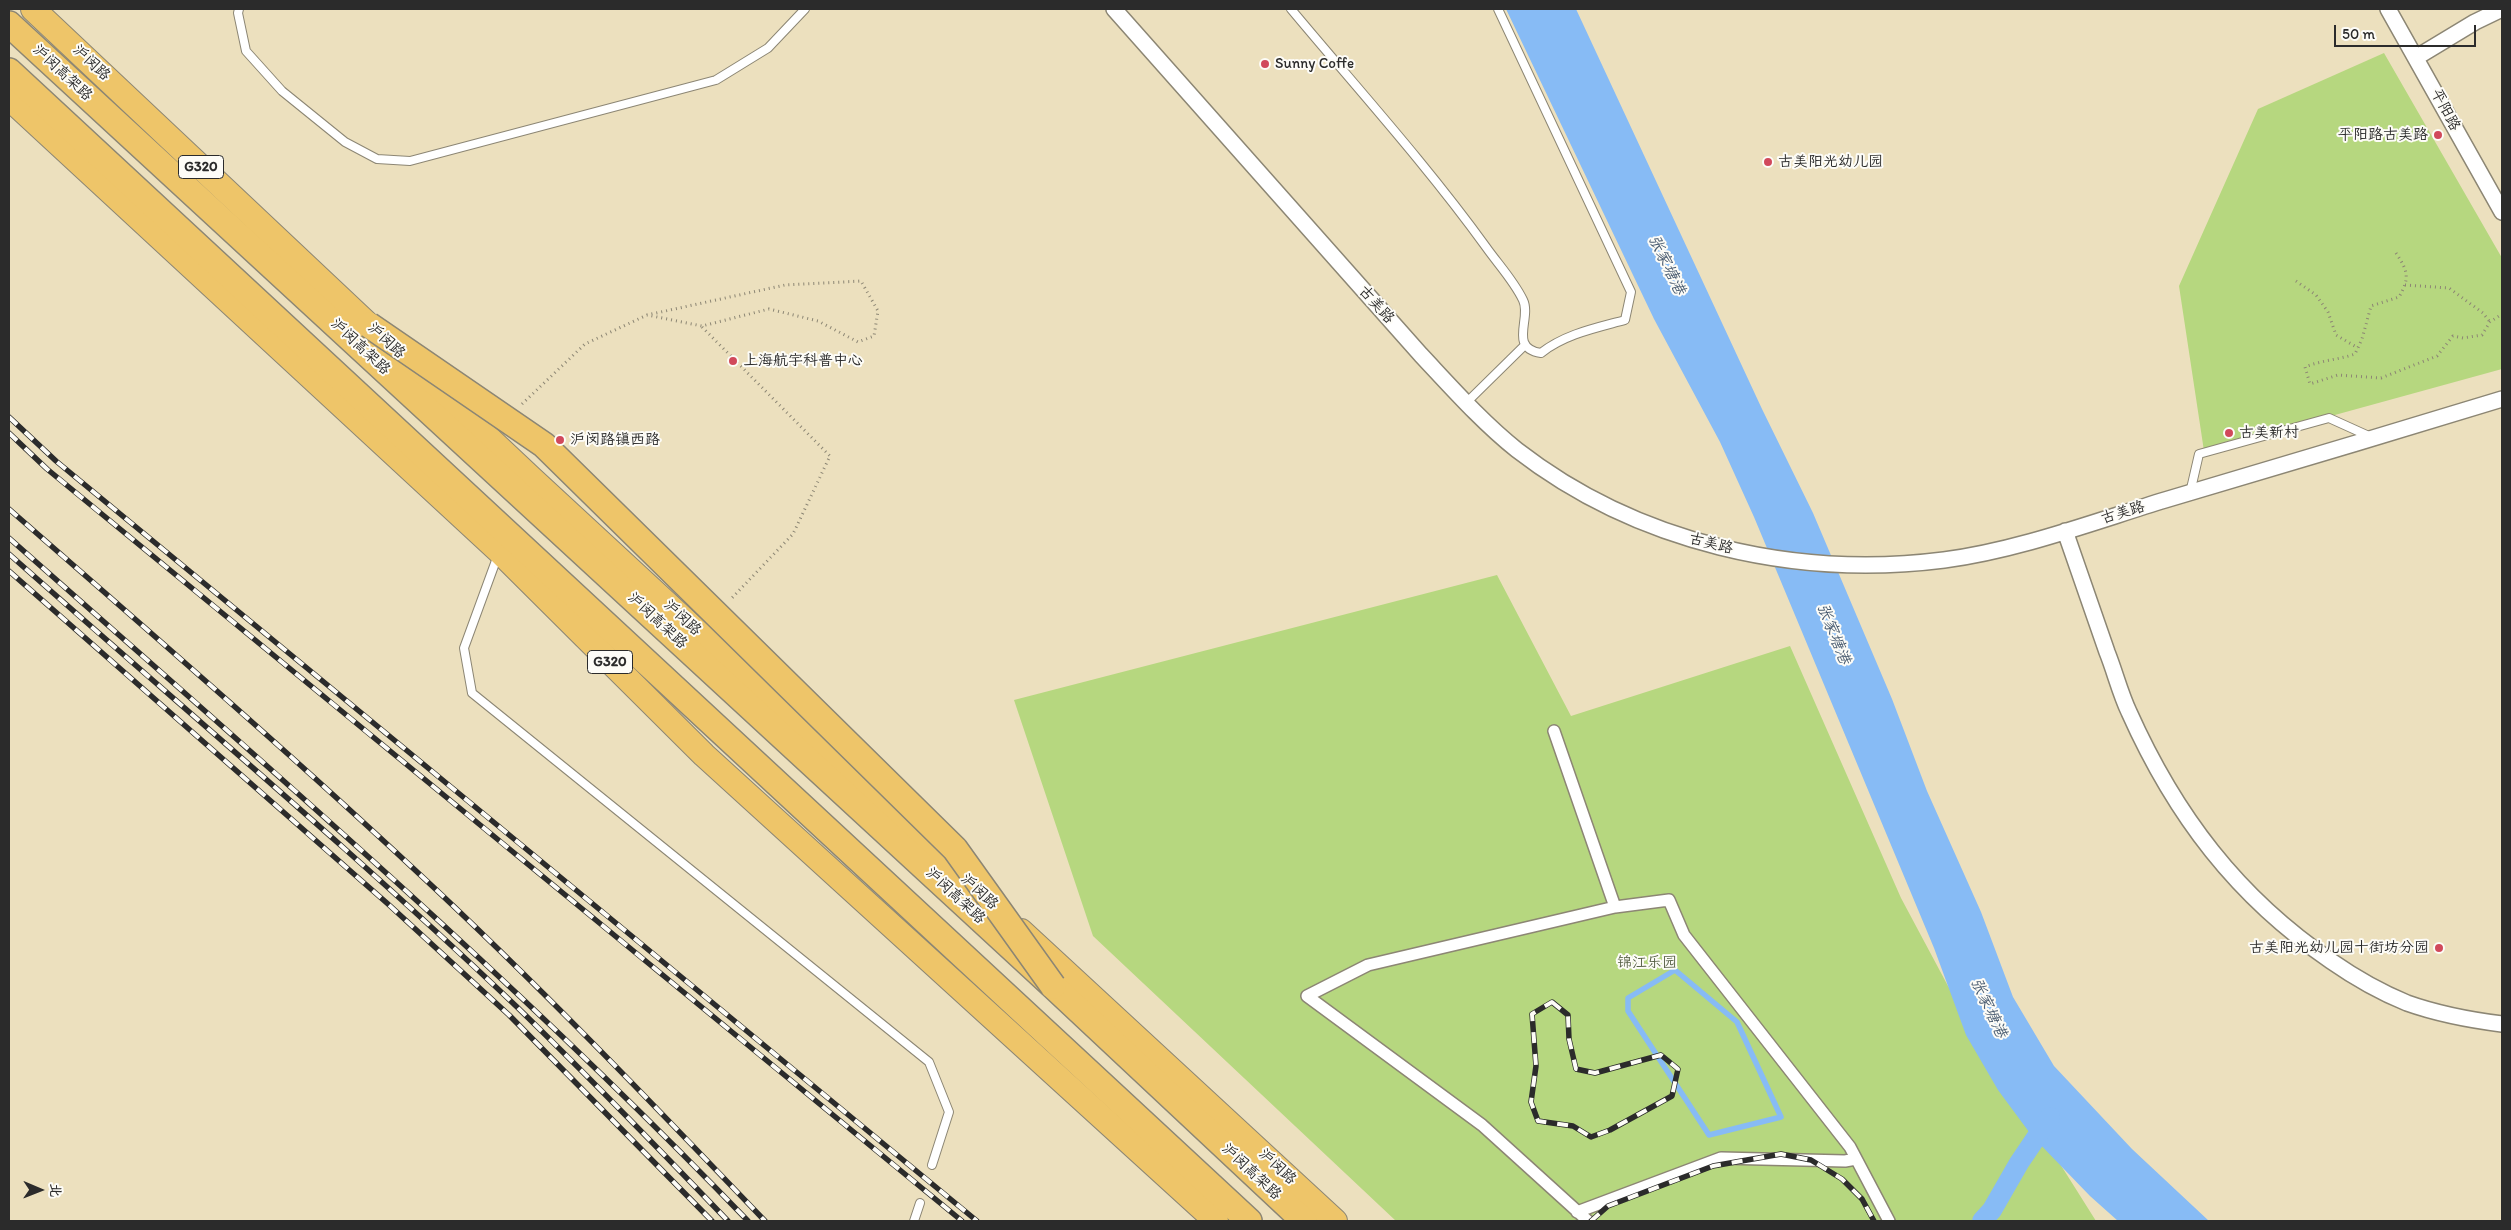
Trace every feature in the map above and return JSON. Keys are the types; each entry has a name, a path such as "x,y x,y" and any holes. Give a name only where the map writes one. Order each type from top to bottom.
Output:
{"highway":[{"name":"沪闵高架路","path":"9,24 1053,986 1304,1221"},
{"path":"9,71 1249,1221"},
{"path":"369,325 544,445 954,849 1053,986"}],"main road":[{"name":"沪闵路","path":"33,9 532,479 1335,1221"},
{"name":"G320","path":"9,98 499,551 704,755 1216,1221"}],"street":[{"name":"古美路","path":"1114,9 1466,403 1518,450 1570,485 1617,511 1668,533 1710,546 1747,553 1854,564 1946,560 1993,551 2502,399"},
{"name":"平阳路","path":"2388,9 2417,57 2502,212"},
{"path":"2417,57 2475,22 2502,9"},
{"path":"2065,530 2128,711 2154,763 2184,812 2218,861 2255,900 2302,941 2356,978 2406,1002 2459,1018 2502,1024"},
{"path":"1554,731 1615,907"},
{"path":"1588,1221 1482,1125 1308,996 1368,965 1615,907 1669,900 1684,935 1844,1139 1889,1221"},
{"path":"1577,1212 1721,1158 1845,1161 1856,1159"}],"lane":[{"path":"239,9 246,51 282,91 345,142 377,158 410,161 716,80 768,48 805,9"},
{"path":"1291,9 1460,211 1524,301 1522,330 1525,345 1532,352 1541,353 1554,343 1576,333 1625,320 1631,292 1498,9"},
{"path":"1466,403 1525,345"},
{"path":"2190,493 2200,454 2329,418 2372,438"},
{"path":"499,551 464,648 472,693 929,1062 949,1112 932,1165"},
{"path":"914,1221 920,1203"}],"path":[{"path":"2396,253 2407,268 2405,285 2398,297 2371,306 2355,354 2341,359 2321,360 2305,367 2310,384 2338,375 2381,378 2437,356 2453,336 2463,338 2482,335 2490,322 2502,314"},
{"path":"515,410 585,344 647,315 785,284 861,281 878,311 874,336 858,342 818,321 769,309 702,326 647,315"},
{"path":"2296,281 2316,295 2328,312 2336,335 2358,348"},
{"path":"2405,285 2449,288 2483,313 2490,322"},
{"path":"702,326 830,456 793,534 724,606"}],"green space":[{"path":"2384,53 2502,258 2502,369 2204,451 2179,286 2258,109"},
{"name":"锦江乐园","path":"1497,575 1571,716 1790,646 1901,898 1948,986 2096,1221 1396,1221 1093,936 1014,700"}],"water":[{"name":"张家塘港","path":"1506,9 1576,9 1762,409 1813,513 1892,699 1927,791 1981,912 2013,997 2054,1066 2132,1149 2209,1221 2118,1221 2090,1196 2032,1136 1998,1090 1966,1035 1934,948 1754,517 1720,442 1654,319"}],"waterway":[{"path":"1675,970 1737,1022 1781,1117 1709,1135 1628,1011 1628,998 1675,970"},
{"path":"1982,1221 1992,1210 2019,1163 2050,1117"}],"railway":[{"path":"9,417 56,461 977,1221"},
{"path":"9,433 47,469 962,1221"},
{"path":"9,509 264,733 460,912 593,1043 765,1221"},
{"path":"9,538 292,788 478,957 570,1043 748,1221"},
{"path":"9,554 329,835 455,949 571,1060 728,1221"},
{"path":"9,571 388,904 509,1015 712,1221"},
{"path":"1552,1002 1568,1015 1569,1039 1576,1069 1595,1073 1661,1055 1678,1069 1672,1096 1610,1130 1591,1137 1573,1126 1538,1121 1531,1102 1536,1066 1532,1014 1552,1002"},
{"path":"1591,1221 1608,1206 1713,1166 1781,1154 1811,1160 1842,1179 1862,1199 1874,1221"}],"place":[{"name":"Sunny Coffe","path":"1265,64"},
{"name":"平阳路古美路","path":"2438,135"},
{"name":"古美阳光幼儿园","path":"1768,162"},
{"name":"上海航宇科普中心","path":"733,361"},
{"name":"古美新村","path":"2229,433"},
{"name":"沪闵路镇西路","path":"560,440"},
{"name":"古美阳光幼儿园十街坊分园","path":"2439,948"}]}
